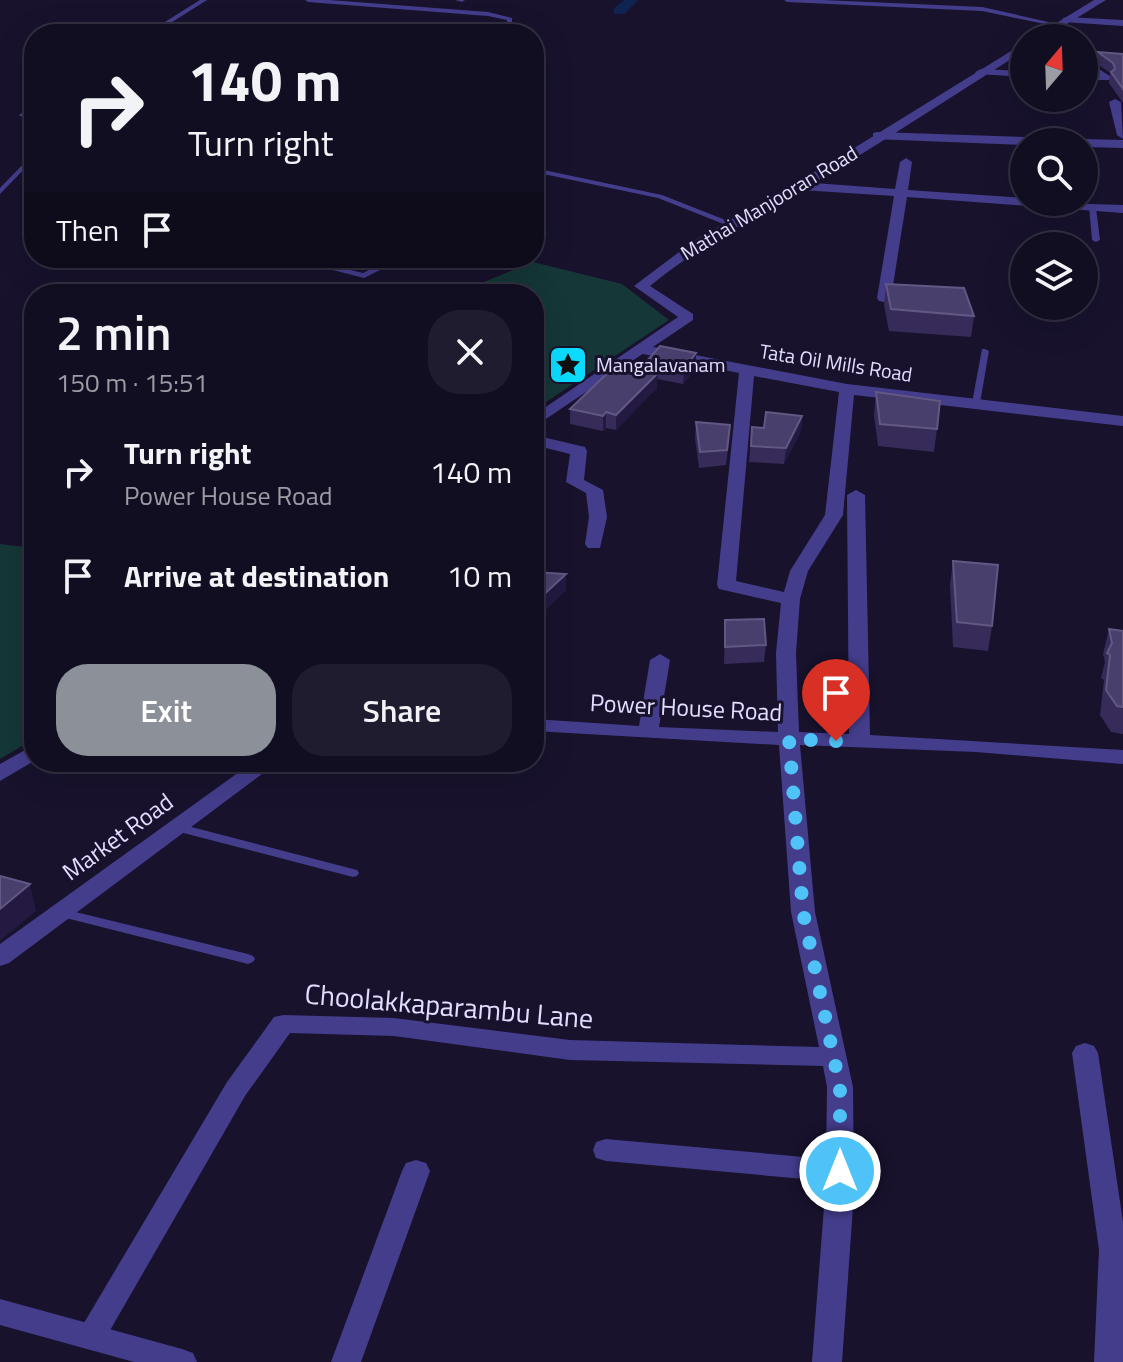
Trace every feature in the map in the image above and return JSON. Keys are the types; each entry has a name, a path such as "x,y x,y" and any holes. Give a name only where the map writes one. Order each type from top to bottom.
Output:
{"street":[{"path":"1060,24 1101,0"},
{"path":"1063,22 1123,23"},
{"name":"Mathai Manjooran Road","path":"544,415 688,317 641,286 729,223 801,186 1010,54"},
{"path":"981,72 1010,73"},
{"path":"1115,102 1123,135"},
{"path":"877,136 1010,140"},
{"path":"1098,143 1123,144"},
{"path":"884,298 906,162"},
{"path":"801,186 1010,202"},
{"path":"1098,208 1123,209"},
{"name":"Tata Oil Mills Road","path":"643,350 847,389 1123,421"},
{"path":"747,370 726,585 791,599"},
{"path":"847,389 847,498 860,741"},
{"path":"544,442 579,451 574,478 575,482 594,490 598,517 594,544"},
{"path":"827,1362 840,1171 840,1087 803,912 789,739 786,653 791,599 799,571 847,498"},
{"path":"648,733 660,660"},
{"name":"Power House Road","path":"544,726 648,733 1022,747 1123,757"},
{"path":"0,774 24,758"},
{"name":"Market Road","path":"0,957 253,772"},
{"name":"Choolakkaparambu Lane","path":"91,1337 236,1089 283,1024 394,1027 570,1050 834,1057"},
{"path":"1085,1053 1113,1250 1109,1362"},
{"path":"606,1150 840,1171"},
{"path":"346,1362 416,1171"},
{"path":"0,1312 182,1362"}],"lane":[{"path":"165,24 204,0"},
{"path":"308,0 488,14 510,19 510,24"},
{"path":"787,0 982,9 1063,22"},
{"path":"0,192 24,166"},
{"path":"544,172 660,196 729,223"},
{"path":"331,268 364,276 380,268"},
{"path":"976,403 985,351"},
{"path":"176,827 353,873"},
{"path":"58,912 248,959"}],"green space":[{"name":"Mangalavanam","path":"544,265 622,284 669,320 544,403 544,284 479,284 518,268 544,268"},
{"path":"0,544 24,547 24,745 0,759"}],"building":[{"path":"1098,52 1123,54 1123,89 1111,72 1115,69 1113,63"},
{"path":"886,284 964,288 974,316 891,309"},
{"path":"660,346 696,353 684,369 646,362"},
{"path":"617,364 658,373 616,415 606,412 603,416 570,409"},
{"path":"876,392 940,401 937,429 880,424"},
{"path":"766,412 802,416 786,448 751,446 752,427 764,428"},
{"path":"696,422 730,425 727,450 700,452"},
{"path":"953,561 998,565 992,626 957,622"},
{"path":"544,573 566,574 544,594"},
{"path":"764,619 766,645 725,647 725,620"},
{"path":"1109,629 1123,631 1123,707 1117,706 1106,690 1110,655 1107,653 1112,643"},
{"path":"0,876 30,884 0,909"}],"waterway":[{"path":"619,11 632,0"}],"place":[{"name":"Mangalavanam","path":"568,365"}],"route":[{"path":"836,741 789,739 803,912 840,1087 840,1171"}]}
